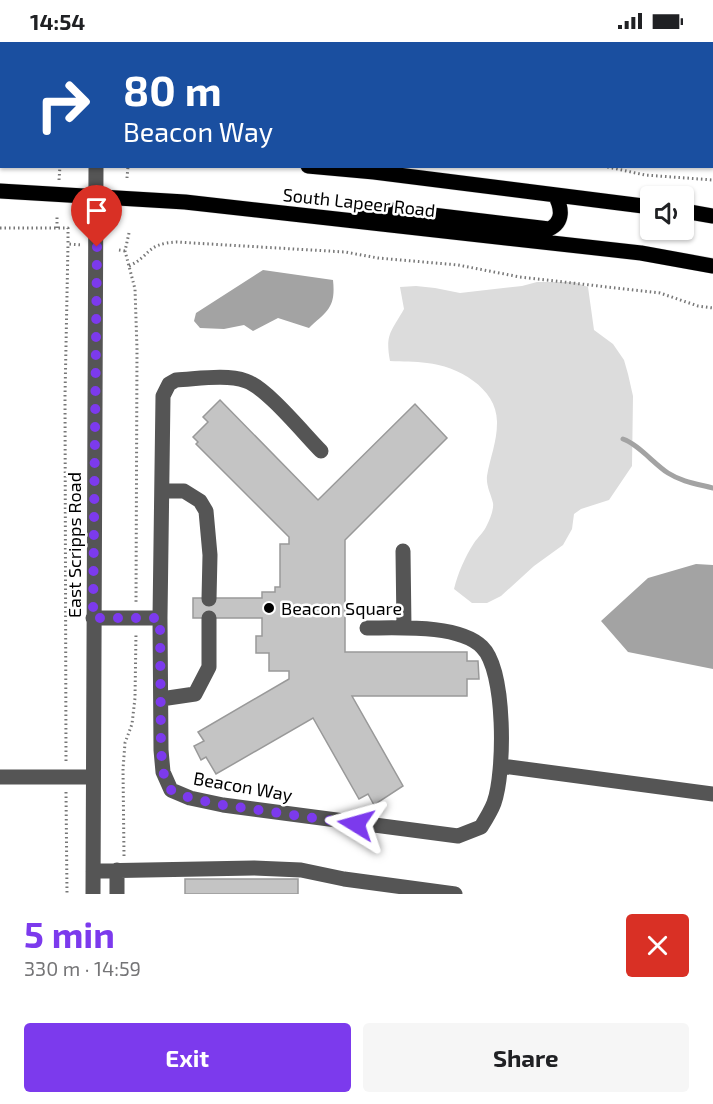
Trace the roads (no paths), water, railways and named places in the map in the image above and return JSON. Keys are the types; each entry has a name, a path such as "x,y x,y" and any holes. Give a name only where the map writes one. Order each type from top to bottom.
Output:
{"main road":[{"name":"South Lapeer Road","path":"330,168 640,206"},
{"name":"South Lapeer Road","path":"0,191 185,202 641,253 713,266"},
{"path":"355,221 371,213 391,210 549,229 557,224 560,216 561,207 555,195"},
{"path":"694,213 713,216"}],"street":[{"name":"East Scripps Road","path":"93,894 93,618 98,196 96,168"},
{"name":"Beacon Way","path":"321,452 262,390 248,381 234,378 176,380 169,384 163,396 161,699 163,772 171,790 190,798 223,805 458,836 482,827 494,802 502,766 499,692 493,665 482,646 457,633 404,628 367,628"},
{"path":"162,491 184,491 200,501 206,511 210,555 209,599"},
{"path":"403,551 404,628"},
{"path":"93,618 160,618"},
{"path":"161,699 195,694 208,667 208,618"},
{"path":"502,766 713,794"},
{"path":"0,777 93,777"},
{"path":"93,871 254,868 301,870 344,879 455,894"},
{"path":"117,894 121,870"}],"waterway":[{"path":"623,439 673,476 713,488"}],"place":[{"name":"Beacon Square","path":"269,608"}]}
